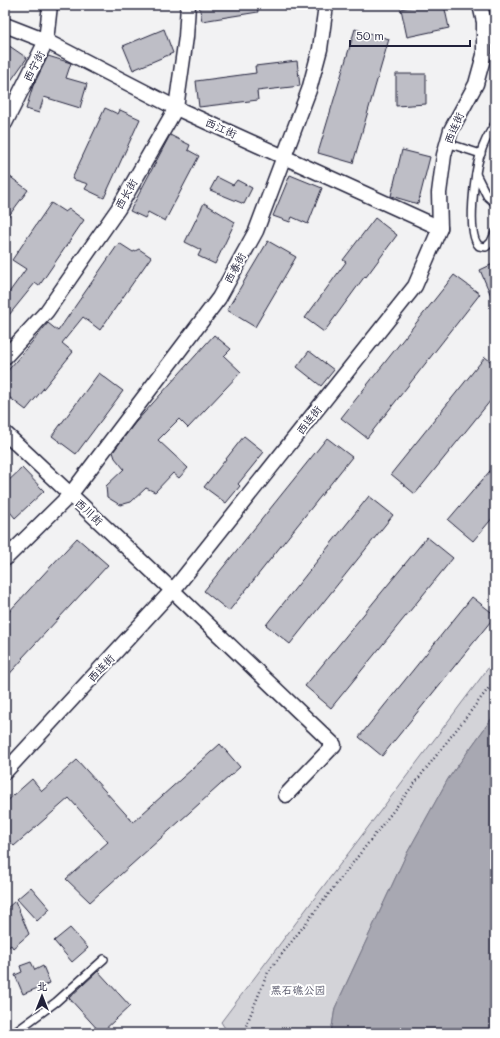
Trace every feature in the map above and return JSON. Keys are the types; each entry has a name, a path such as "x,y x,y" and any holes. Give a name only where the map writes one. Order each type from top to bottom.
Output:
{"street":[{"name":"西宁街","path":"5,123 46,42 50,5"},
{"name":"西长街","path":"5,357 47,310 118,209 176,108 186,37 188,5"},
{"name":"西春街","path":"5,559 70,495 219,298 256,231 309,90 320,49 326,5"},
{"name":"西连街","path":"5,772 172,590 415,286 440,228 439,193 447,143 451,130 476,84 484,55 484,22 480,5"},
{"name":"西江街","path":"5,24 46,42 176,108 440,228"},
{"name":"西川街","path":"5,433 334,745 286,795"}],"lane":[{"path":"495,124 481,154 476,174 473,212 473,232 475,242 479,246 486,247 491,242 495,233"},
{"path":"447,143 481,154"},
{"path":"476,174 487,196 495,203"},
{"path":"14,1033 56,1002 104,959"}],"path":[{"path":"243,1033 268,972 495,680"}],"green space":[{"name":"黑石礁公园","path":"495,659 495,714 448,779 406,855 335,1008 331,1033 228,1033 221,1022"}],"shaded area":[{"path":"495,714 495,1033 331,1033 335,1008 406,855 448,779"}],"building":[{"path":"199,5 257,5 258,12 202,21"},
{"path":"419,5 444,5 449,28 407,37 401,9"},
{"path":"164,29 173,53 133,70 123,46"},
{"path":"355,29 389,39 353,163 318,153"},
{"path":"5,43 27,58 5,89"},
{"path":"48,56 71,63 66,78 87,84 80,108 44,97 39,113 26,109 33,86"},
{"path":"297,61 300,86 257,91 258,100 199,107 196,81 256,73 255,66"},
{"path":"396,74 426,74 426,104 396,106"},
{"path":"105,108 118,114 120,110 140,119 104,198 85,189 88,184 72,179"},
{"path":"170,135 190,145 188,150 199,156 165,221 148,212 145,218 130,211"},
{"path":"402,150 430,157 418,204 391,196"},
{"path":"5,173 28,190 5,221"},
{"path":"290,175 322,188 308,224 292,217 290,222 273,216"},
{"path":"217,177 233,185 237,180 252,188 244,204 210,190"},
{"path":"51,203 65,212 69,209 84,220 39,286 35,283 5,320 5,298 26,269 12,260"},
{"path":"204,203 235,222 215,264 198,256 201,250 185,242"},
{"path":"375,218 397,235 324,332 305,318 346,262 343,260"},
{"path":"268,241 296,257 255,327 227,310"},
{"path":"119,243 133,252 139,249 151,257 100,330 83,317 62,343 73,352 26,410 5,394 5,374 48,323 58,331"},
{"path":"495,263 495,305 480,270"},
{"path":"454,275 480,294 367,438 341,418"},
{"path":"214,335 231,349 224,356 241,372 188,428 179,419 158,440 188,468 179,478 173,473 155,492 146,488 131,502 120,505 107,497 106,486 124,469 115,458 113,452 135,423"},
{"path":"309,351 334,370 321,386 297,367"},
{"path":"485,357 495,365 495,395 415,494 391,474"},
{"path":"99,373 123,391 76,454 52,436"},
{"path":"244,436 264,452 238,484 240,486 226,503 204,487"},
{"path":"327,438 352,457 229,611 204,591"},
{"path":"495,465 495,515 473,541 448,520"},
{"path":"22,468 44,491 15,518 5,506 5,484"},
{"path":"369,496 393,515 290,644 266,625"},
{"path":"427,537 453,558 331,708 305,686"},
{"path":"77,538 108,565 22,658 23,659 5,679 5,616"},
{"path":"472,597 495,616 382,756 359,737"},
{"path":"220,744 240,767 90,902 66,879 108,842 69,798 14,846 5,836 5,803 32,779 42,791 77,760 133,822"},
{"path":"31,887 50,909 37,921 17,899"},
{"path":"15,901 29,934 13,948 11,945 5,950 5,910"},
{"path":"70,928 88,948 72,962 54,941"},
{"path":"31,962 35,970 43,966 50,983 23,994 15,975 22,972 20,966"},
{"path":"98,971 130,1006 101,1033 69,998"}]}
